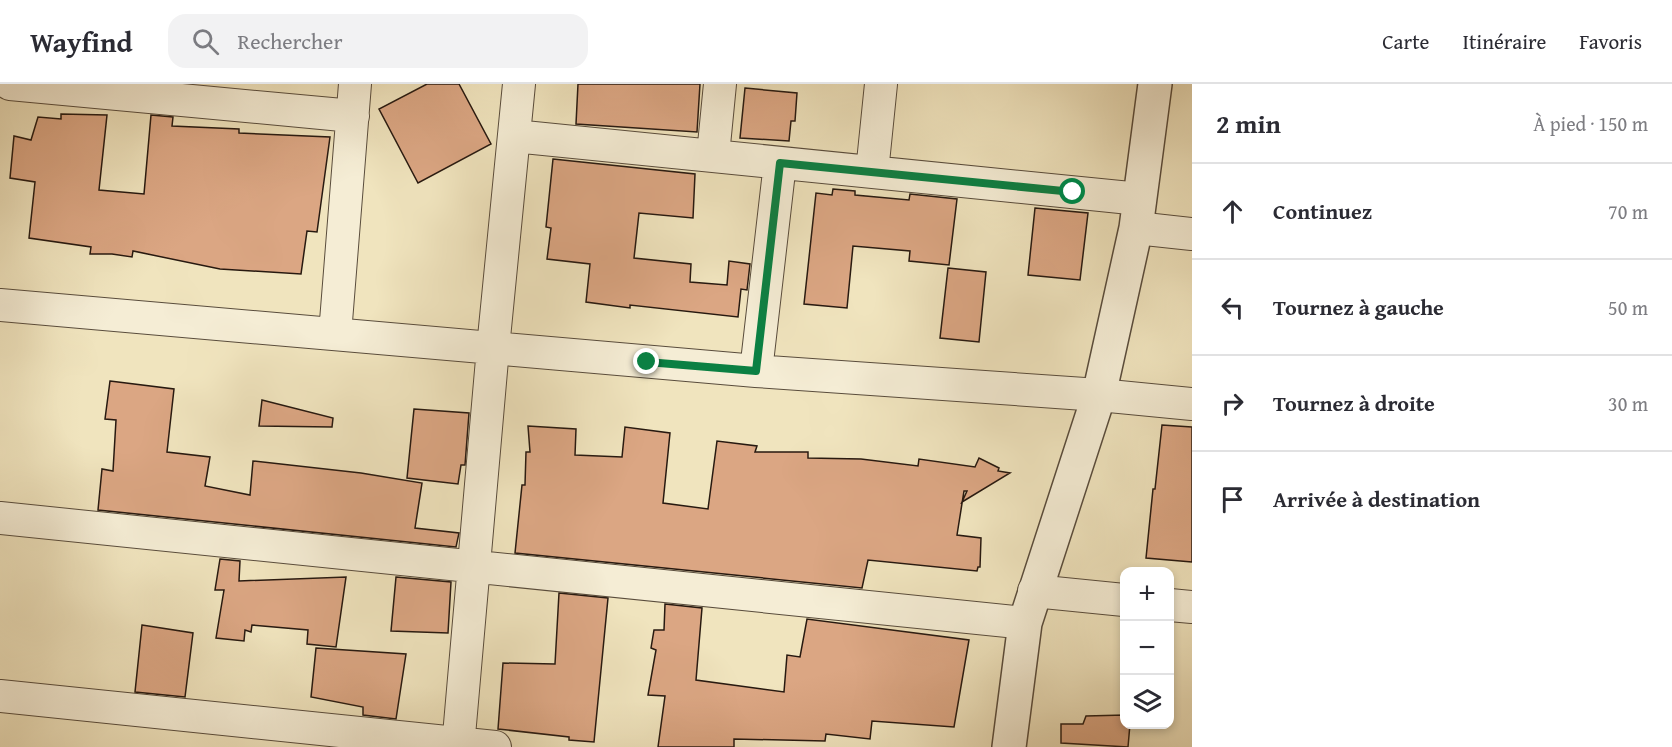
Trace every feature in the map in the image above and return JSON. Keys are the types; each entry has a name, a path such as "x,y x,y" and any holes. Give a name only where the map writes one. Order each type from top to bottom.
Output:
{"street":[{"path":"10,84 263,96 353,116"},
{"path":"335,334 355,84"},
{"path":"458,745 519,84"},
{"path":"714,155 720,84"},
{"path":"872,172 880,84"},
{"path":"1009,747 1025,624 1099,395 1138,213 1155,84"},
{"path":"514,136 872,172 1138,213 1192,234"},
{"path":"756,371 780,163"},
{"path":"0,305 756,371 1099,395 1192,404"},
{"path":"0,518 1025,624"},
{"path":"1034,591 1120,600"},
{"path":"1174,605 1192,607"},
{"path":"0,696 458,745 495,747"}],"building":[{"path":"427,84 459,84 491,144 418,183 379,109"},
{"path":"578,84 700,84 697,132 576,124"},
{"path":"745,88 797,93 795,121 791,121 789,141 740,138"},
{"path":"61,114 107,115 99,190 144,194 151,115 173,117 172,126 239,129 239,133 330,137 317,232 307,231 301,274 220,269 133,251 132,257 90,254 91,247 29,238 35,182 10,178 14,136 31,140 38,117 61,119"},
{"path":"553,159 695,174 693,218 639,213 634,258 691,264 690,282 727,285 729,261 750,264 747,290 741,289 738,317 586,302 590,264 547,259 551,228 546,227"},
{"path":"833,189 855,191 855,195 909,200 910,194 957,199 949,265 909,261 910,251 853,246 847,308 804,304 816,193 832,195"},
{"path":"1035,208 1088,213 1080,280 1028,275"},
{"path":"948,268 986,272 979,342 940,338"},
{"path":"110,381 174,389 167,452 210,457 205,486 250,495 253,461 361,473 422,483 415,528 459,533 456,547 98,510 102,469 113,471 116,420 105,419"},
{"path":"262,400 333,418 332,427 259,426"},
{"path":"414,409 469,413 465,465 461,465 458,484 407,478"},
{"path":"1162,425 1192,427 1192,562 1146,558"},
{"path":"528,426 576,429 575,455 622,457 625,427 670,433 663,503 708,509 717,441 757,446 755,452 808,452 808,458 861,459 918,466 919,459 975,467 979,458 999,468 998,471 1010,473 962,502 957,535 981,538 980,567 977,571 868,560 862,588 515,553 522,485 525,485 526,452 530,452"},
{"path":"220,559 240,561 239,581 346,577 336,647 307,644 308,630 252,625 251,632 245,630 244,641 216,638 224,590 215,590"},
{"path":"396,577 451,582 448,633 391,631"},
{"path":"559,593 608,598 594,742 498,729 503,663 555,664"},
{"path":"665,604 702,608 696,680 784,692 787,655 800,657 807,619 969,640 954,727 872,721 870,739 826,734 825,741 734,739 734,747 658,747 665,696 648,695 656,650 651,648 654,630 664,630"},
{"path":"142,625 193,633 185,697 135,692"},
{"path":"316,648 406,654 396,719 363,715 363,707 311,697"},
{"path":"1120,715 1120,729 1130,729 1128,747 1061,743 1061,724 1083,724 1086,716"}],"route":[{"path":"647,362 756,371 780,163 1073,192"}]}
